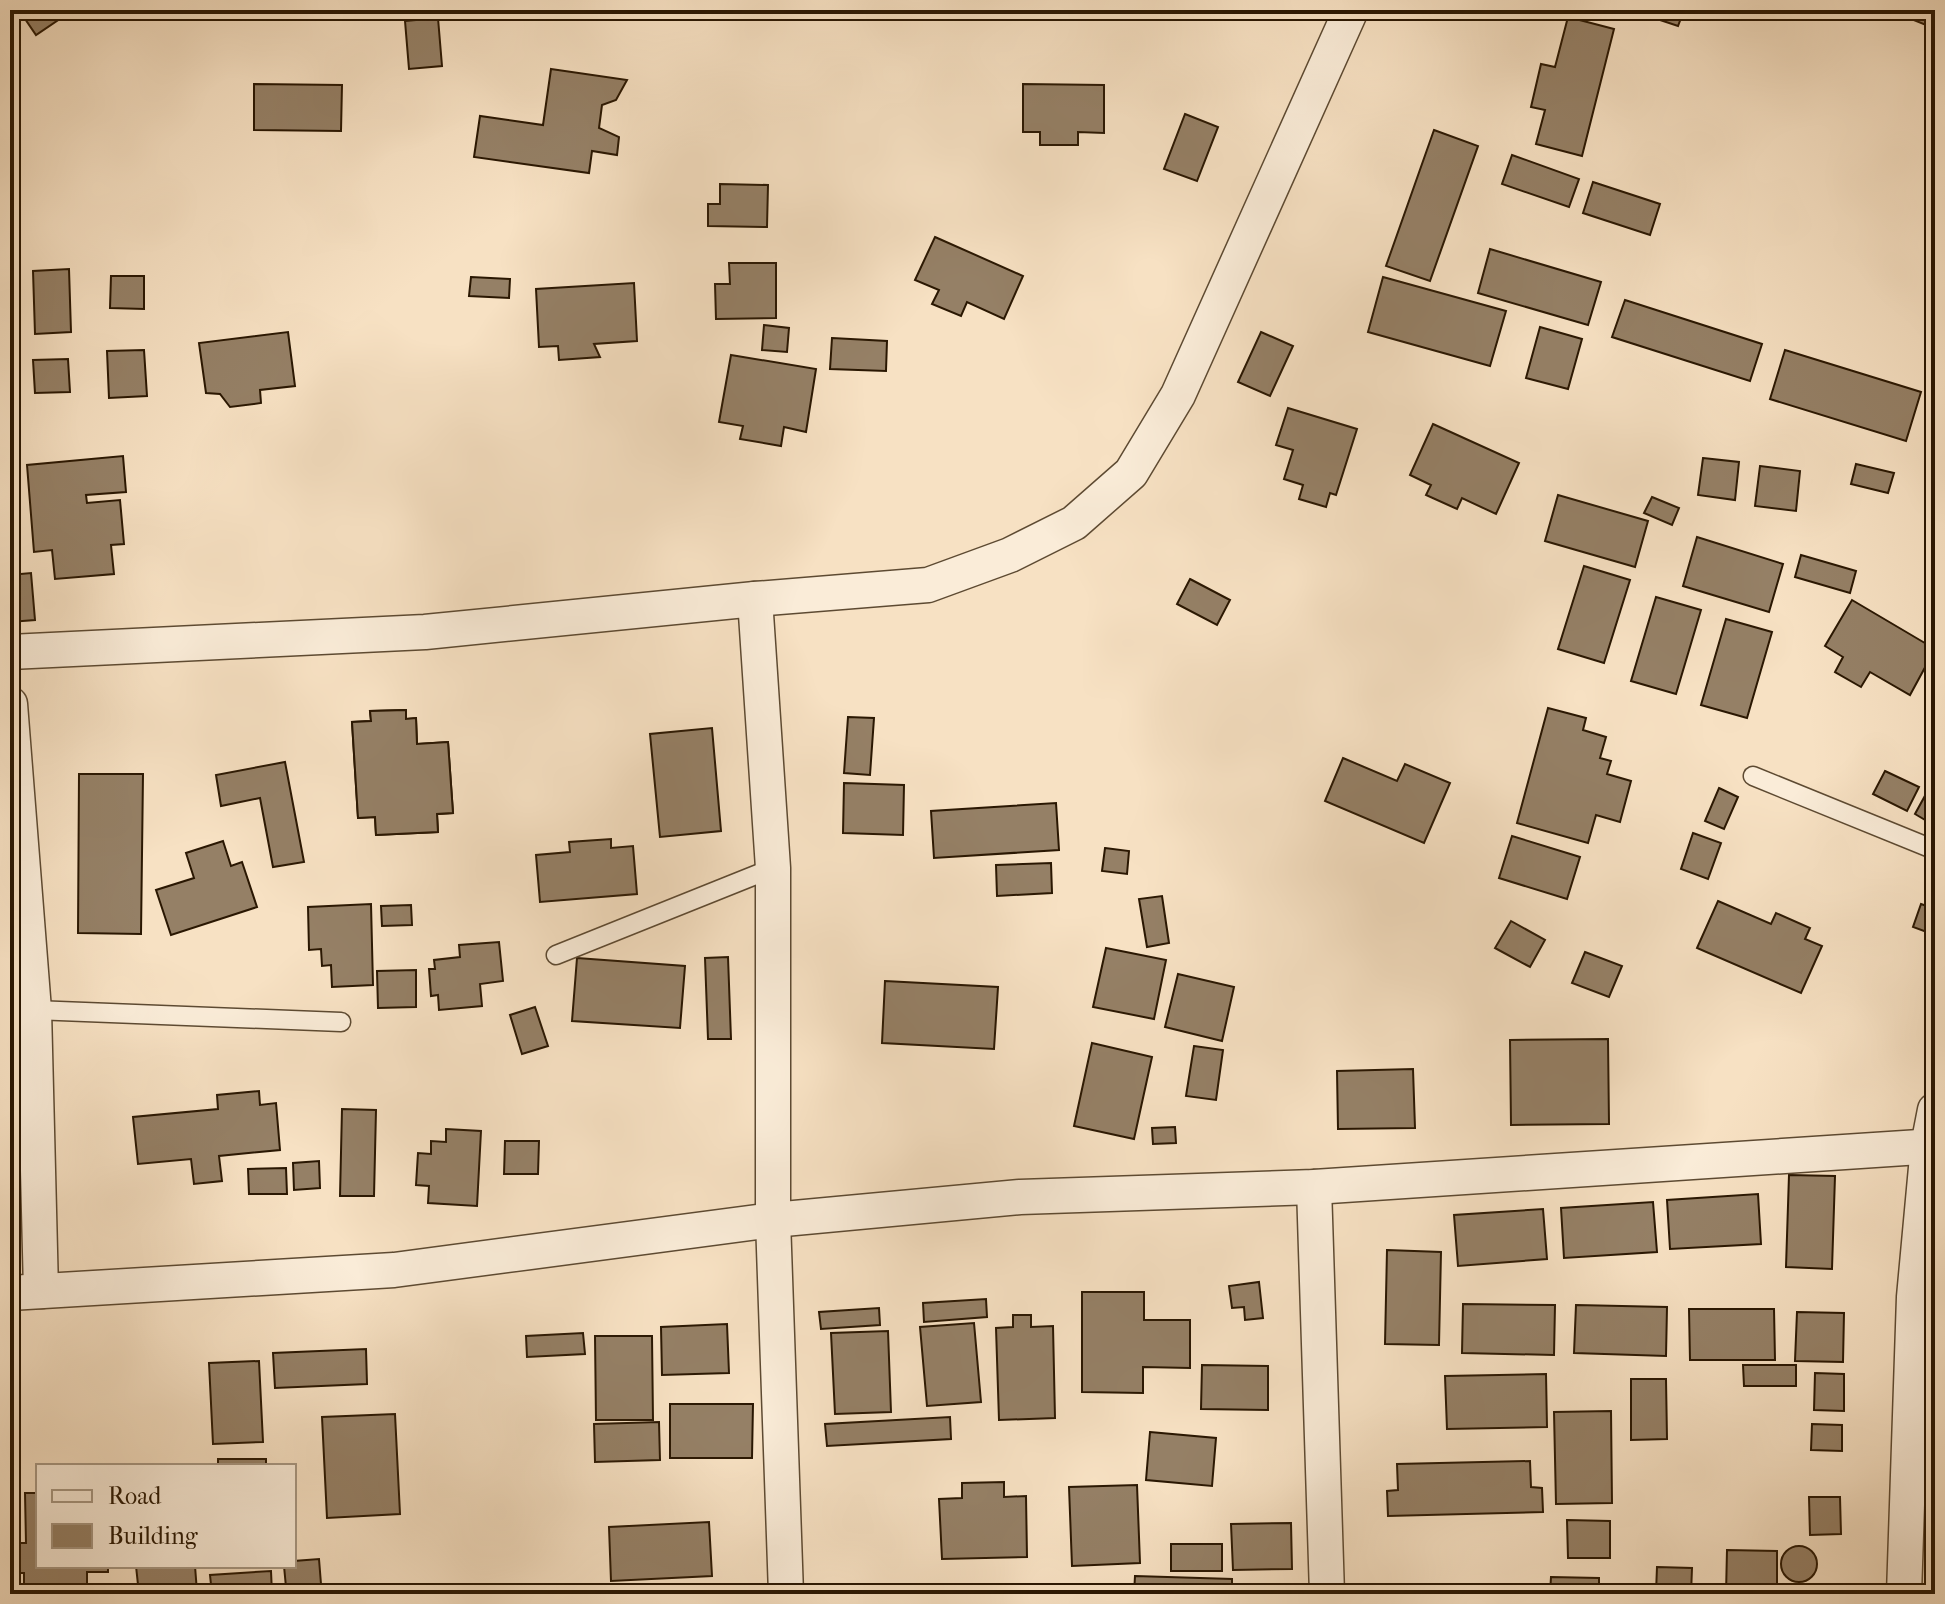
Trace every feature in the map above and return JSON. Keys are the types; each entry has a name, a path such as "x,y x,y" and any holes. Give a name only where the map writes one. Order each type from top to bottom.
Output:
{"street":[{"path":"10,652 425,632 928,585 1010,555 1074,523 1131,473 1178,395 1351,10"},
{"path":"755,599 773,868 773,1220 786,1594"},
{"path":"10,704 34,1010 25,1292 394,1270 773,1220 1020,1197 1314,1187 1932,1146"},
{"path":"1904,1594 1914,1297 1935,1110"},
{"path":"1314,1187 1327,1594"}],"lane":[{"path":"1753,776 1935,850"},
{"path":"556,955 773,868"},
{"path":"34,1010 341,1022"}],"building":[{"path":"19,10 73,10 36,35"},
{"path":"1630,10 1684,10 1678,26"},
{"path":"1889,10 1932,10 1926,25"},
{"path":"1568,17 1614,29 1582,156 1536,144 1545,110 1531,107 1541,64 1555,67"},
{"path":"438,18 442,66 409,69 405,21"},
{"path":"551,69 627,80 616,100 602,105 599,128 619,137 617,155 592,151 589,173 474,157 480,116 543,125"},
{"path":"254,84 342,85 341,131 254,130"},
{"path":"1023,84 1104,85 1104,133 1078,132 1078,145 1040,145 1040,132 1023,132"},
{"path":"1185,114 1218,127 1197,181 1164,169"},
{"path":"1434,130 1478,146 1430,281 1386,266"},
{"path":"1512,155 1579,179 1569,207 1502,184"},
{"path":"1593,182 1660,204 1650,235 1583,213"},
{"path":"720,184 768,185 767,227 708,226 708,204 720,204"},
{"path":"935,237 1023,276 1004,319 967,302 961,316 932,304 939,290 915,280"},
{"path":"1490,249 1601,282 1588,325 1478,293"},
{"path":"729,263 776,263 776,318 716,319 715,284 730,284"},
{"path":"69,269 71,332 35,334 33,271"},
{"path":"111,276 144,276 144,309 110,308"},
{"path":"471,277 510,279 509,298 469,296"},
{"path":"1383,277 1506,311 1490,366 1368,332"},
{"path":"634,283 637,341 594,344 600,357 559,360 558,346 539,347 536,289"},
{"path":"1625,300 1762,344 1750,381 1612,337"},
{"path":"764,325 789,328 787,352 762,350"},
{"path":"1540,327 1582,339 1568,389 1526,378"},
{"path":"288,332 295,386 260,390 261,403 230,407 220,394 206,393 199,343"},
{"path":"1261,332 1293,346 1270,396 1238,382"},
{"path":"832,338 887,341 886,371 830,369"},
{"path":"144,350 147,396 109,398 107,351"},
{"path":"1785,350 1921,392 1906,441 1770,399"},
{"path":"731,355 816,369 806,432 784,427 781,446 740,439 743,426 719,422"},
{"path":"68,359 70,392 35,393 33,360"},
{"path":"1288,408 1357,429 1336,495 1330,493 1326,507 1299,499 1303,485 1284,479 1293,450 1276,445"},
{"path":"1433,424 1519,463 1496,514 1462,498 1457,509 1426,495 1431,485 1410,475"},
{"path":"123,456 126,492 86,495 87,503 120,500 124,544 111,545 114,574 55,579 52,550 34,552 27,465"},
{"path":"1703,458 1739,462 1735,500 1698,495"},
{"path":"1856,464 1894,473 1888,493 1851,484"},
{"path":"1760,466 1800,471 1796,511 1755,506"},
{"path":"1558,495 1648,521 1635,567 1545,541"},
{"path":"1652,497 1679,508 1672,525 1644,513"},
{"path":"1697,537 1783,564 1769,612 1683,586"},
{"path":"1801,555 1856,571 1850,593 1795,577"},
{"path":"1584,566 1630,580 1604,663 1558,649"},
{"path":"31,573 35,620 10,622 10,575"},
{"path":"1190,579 1230,600 1217,625 1177,604"},
{"path":"1656,597 1701,610 1676,694 1631,681"},
{"path":"1852,600 1935,649 1910,695 1870,672 1861,687 1835,672 1843,657 1825,646"},
{"path":"1726,619 1772,632 1747,718 1701,705"},
{"path":"1548,708 1586,718 1583,730 1606,737 1600,758 1611,761 1607,774 1631,781 1620,822 1596,815 1588,843 1517,823"},
{"path":"406,710 406,719 416,718 417,744 448,742 453,813 437,814 438,832 376,835 375,817 358,818 352,722 371,721 370,711","holes":["403,816 404,832 380,833 379,817"]},
{"path":"406,710 406,719 416,718 417,744 448,742 453,813 437,814 438,832 376,835 375,817 358,818 352,722 371,721 370,711"},
{"path":"848,717 874,718 870,775 844,773"},
{"path":"712,728 721,831 660,837 650,734"},
{"path":"1343,758 1397,781 1405,764 1450,783 1424,843 1325,801"},
{"path":"285,762 304,862 273,867 260,798 221,806 216,775"},
{"path":"1885,771 1919,787 1907,811 1873,794"},
{"path":"79,774 143,774 141,934 78,933"},
{"path":"844,783 904,785 903,835 843,833"},
{"path":"1932,783 1935,785 1935,817 1932,824 1915,814"},
{"path":"1719,788 1738,797 1724,829 1705,821"},
{"path":"1056,803 1059,850 934,858 931,811"},
{"path":"1693,833 1721,843 1708,879 1681,869"},
{"path":"1512,836 1580,857 1567,899 1499,878"},
{"path":"611,839 611,848 633,846 637,894 540,902 536,855 570,852 569,842"},
{"path":"223,841 231,866 242,862 257,907 171,935 156,890 194,878 186,853"},
{"path":"1105,848 1129,851 1127,874 1102,871"},
{"path":"1051,863 1052,893 997,896 996,865"},
{"path":"1162,896 1169,943 1147,947 1139,899"},
{"path":"1718,901 1771,924 1776,913 1810,928 1805,939 1822,946 1801,993 1697,948"},
{"path":"371,904 373,985 332,987 331,965 322,966 321,949 309,950 308,907"},
{"path":"1921,904 1935,909 1935,935 1913,927"},
{"path":"411,905 412,925 382,926 381,906"},
{"path":"1511,921 1545,940 1530,967 1495,948"},
{"path":"499,942 503,981 480,984 482,1006 439,1010 438,995 431,996 429,969 435,969 434,960 460,957 459,945"},
{"path":"1106,948 1166,960 1154,1019 1093,1007"},
{"path":"1585,952 1622,966 1609,997 1572,983"},
{"path":"728,957 731,1039 708,1039 705,958"},
{"path":"577,958 685,966 680,1028 572,1021"},
{"path":"416,970 416,1007 378,1008 377,971"},
{"path":"1178,974 1234,987 1222,1041 1165,1027"},
{"path":"885,981 998,987 994,1049 882,1043"},
{"path":"535,1007 548,1046 522,1054 510,1015"},
{"path":"1608,1039 1609,1124 1511,1125 1510,1040"},
{"path":"1092,1043 1152,1057 1134,1139 1074,1126"},
{"path":"1194,1046 1223,1050 1216,1100 1186,1096"},
{"path":"1413,1069 1415,1128 1338,1129 1337,1071"},
{"path":"259,1091 260,1105 276,1103 280,1150 219,1156 222,1181 194,1184 191,1159 138,1164 133,1117 218,1109 217,1095"},
{"path":"342,1109 376,1110 374,1196 340,1196"},
{"path":"1175,1127 1176,1143 1153,1144 1152,1128"},
{"path":"446,1129 481,1131 477,1206 428,1203 429,1186 416,1185 418,1153 431,1154 431,1141 446,1142"},
{"path":"505,1141 539,1141 538,1174 504,1174"},
{"path":"319,1161 320,1188 294,1190 293,1163"},
{"path":"286,1168 287,1194 249,1194 248,1169"},
{"path":"1789,1175 1835,1176 1832,1269 1786,1267"},
{"path":"1758,1194 1761,1244 1670,1249 1667,1200"},
{"path":"1653,1202 1657,1252 1564,1258 1561,1208"},
{"path":"1543,1209 1547,1259 1458,1266 1454,1215"},
{"path":"1387,1250 1441,1252 1439,1345 1385,1344"},
{"path":"1259,1282 1263,1318 1245,1320 1244,1307 1232,1308 1229,1286"},
{"path":"1082,1292 1144,1292 1144,1320 1190,1320 1190,1368 1143,1367 1143,1393 1082,1392"},
{"path":"986,1299 987,1317 924,1322 923,1303"},
{"path":"1463,1304 1555,1305 1554,1355 1462,1353"},
{"path":"1576,1305 1667,1307 1666,1356 1574,1353"},
{"path":"879,1308 880,1325 821,1329 819,1312"},
{"path":"1689,1309 1774,1309 1775,1360 1690,1360"},
{"path":"1797,1312 1844,1313 1843,1362 1795,1361"},
{"path":"1013,1315 1031,1315 1031,1327 1053,1326 1055,1418 999,1420 996,1328 1013,1327"},
{"path":"974,1323 981,1402 927,1406 920,1327"},
{"path":"727,1324 729,1373 662,1375 661,1327"},
{"path":"888,1331 891,1412 835,1414 831,1333"},
{"path":"583,1333 585,1354 527,1357 526,1336"},
{"path":"595,1336 652,1336 653,1420 596,1420"},
{"path":"366,1349 367,1384 275,1388 273,1353"},
{"path":"259,1361 263,1442 213,1444 209,1363"},
{"path":"1202,1365 1268,1366 1268,1410 1201,1409"},
{"path":"1743,1365 1796,1365 1796,1386 1744,1386"},
{"path":"1815,1373 1844,1374 1844,1411 1814,1410"},
{"path":"1546,1374 1547,1427 1447,1429 1445,1376"},
{"path":"1631,1379 1666,1379 1667,1439 1631,1440"},
{"path":"670,1404 753,1404 752,1458 670,1458"},
{"path":"1611,1411 1612,1503 1556,1504 1554,1412"},
{"path":"395,1414 400,1514 327,1518 322,1417"},
{"path":"950,1417 951,1439 827,1446 825,1424"},
{"path":"659,1422 660,1460 595,1462 594,1424"},
{"path":"1812,1424 1842,1425 1842,1451 1811,1450"},
{"path":"1150,1432 1216,1438 1212,1486 1146,1480"},
{"path":"218,1459 266,1459 266,1464 218,1464"},
{"path":"1530,1461 1531,1487 1542,1488 1543,1512 1388,1516 1387,1491 1398,1490 1397,1464"},
{"path":"1004,1482 1004,1497 1026,1496 1027,1557 942,1559 939,1499 962,1498 962,1483"},
{"path":"1137,1485 1140,1563 1072,1566 1069,1487"},
{"path":"25,1493 36,1493 36,1568 108,1568 108,1572 87,1572 87,1594 24,1594 24,1573 10,1573 10,1543 26,1543"},
{"path":"1809,1497 1840,1497 1841,1534 1810,1535"},
{"path":"1567,1520 1610,1521 1610,1558 1568,1558"},
{"path":"709,1522 712,1576 611,1581 609,1527"},
{"path":"1291,1523 1292,1569 1233,1570 1231,1524"},
{"path":"1171,1544 1222,1544 1222,1571 1171,1571"},
{"path":"1799,1546 1812,1551 1817,1564 1812,1577 1799,1582 1786,1577 1781,1564 1786,1551"},
{"path":"1727,1550 1777,1551 1777,1588 1818,1589 1818,1594 1726,1594"},
{"path":"319,1559 321,1584 286,1587 284,1568 296,1568 296,1561"},
{"path":"1657,1567 1692,1568 1691,1594 1637,1594 1656,1593"},
{"path":"136,1568 195,1568 197,1592 139,1594"},
{"path":"271,1571 272,1594 212,1594 210,1575"},
{"path":"1135,1576 1232,1579 1232,1594 1134,1594"},
{"path":"1551,1577 1599,1578 1599,1593 1613,1594 1550,1594"},
{"path":"754,1584 755,1594 730,1594 729,1587"},
{"path":"721,1587 722,1594 683,1594 683,1592"},
{"path":"607,1588 638,1589 638,1594 606,1594"}]}
